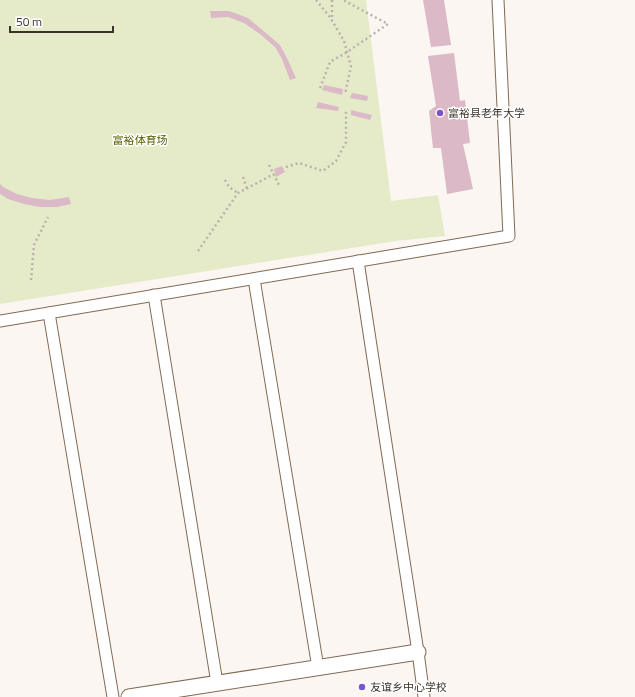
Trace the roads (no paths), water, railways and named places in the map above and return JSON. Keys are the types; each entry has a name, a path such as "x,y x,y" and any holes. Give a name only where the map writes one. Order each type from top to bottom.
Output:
{"street":[{"path":"0,321 509,236 498,0"},
{"path":"358,261 424,697"},
{"path":"254,279 318,668"},
{"path":"154,295 217,683"},
{"path":"49,313 113,697"},
{"path":"129,697 418,652"}],"place":[{"name":"富裕县老年大学","path":"440,113"},
{"name":"友谊乡中心学校","path":"362,687"}],"park label":[{"name":"富裕体育场","path":"140,140"}]}
